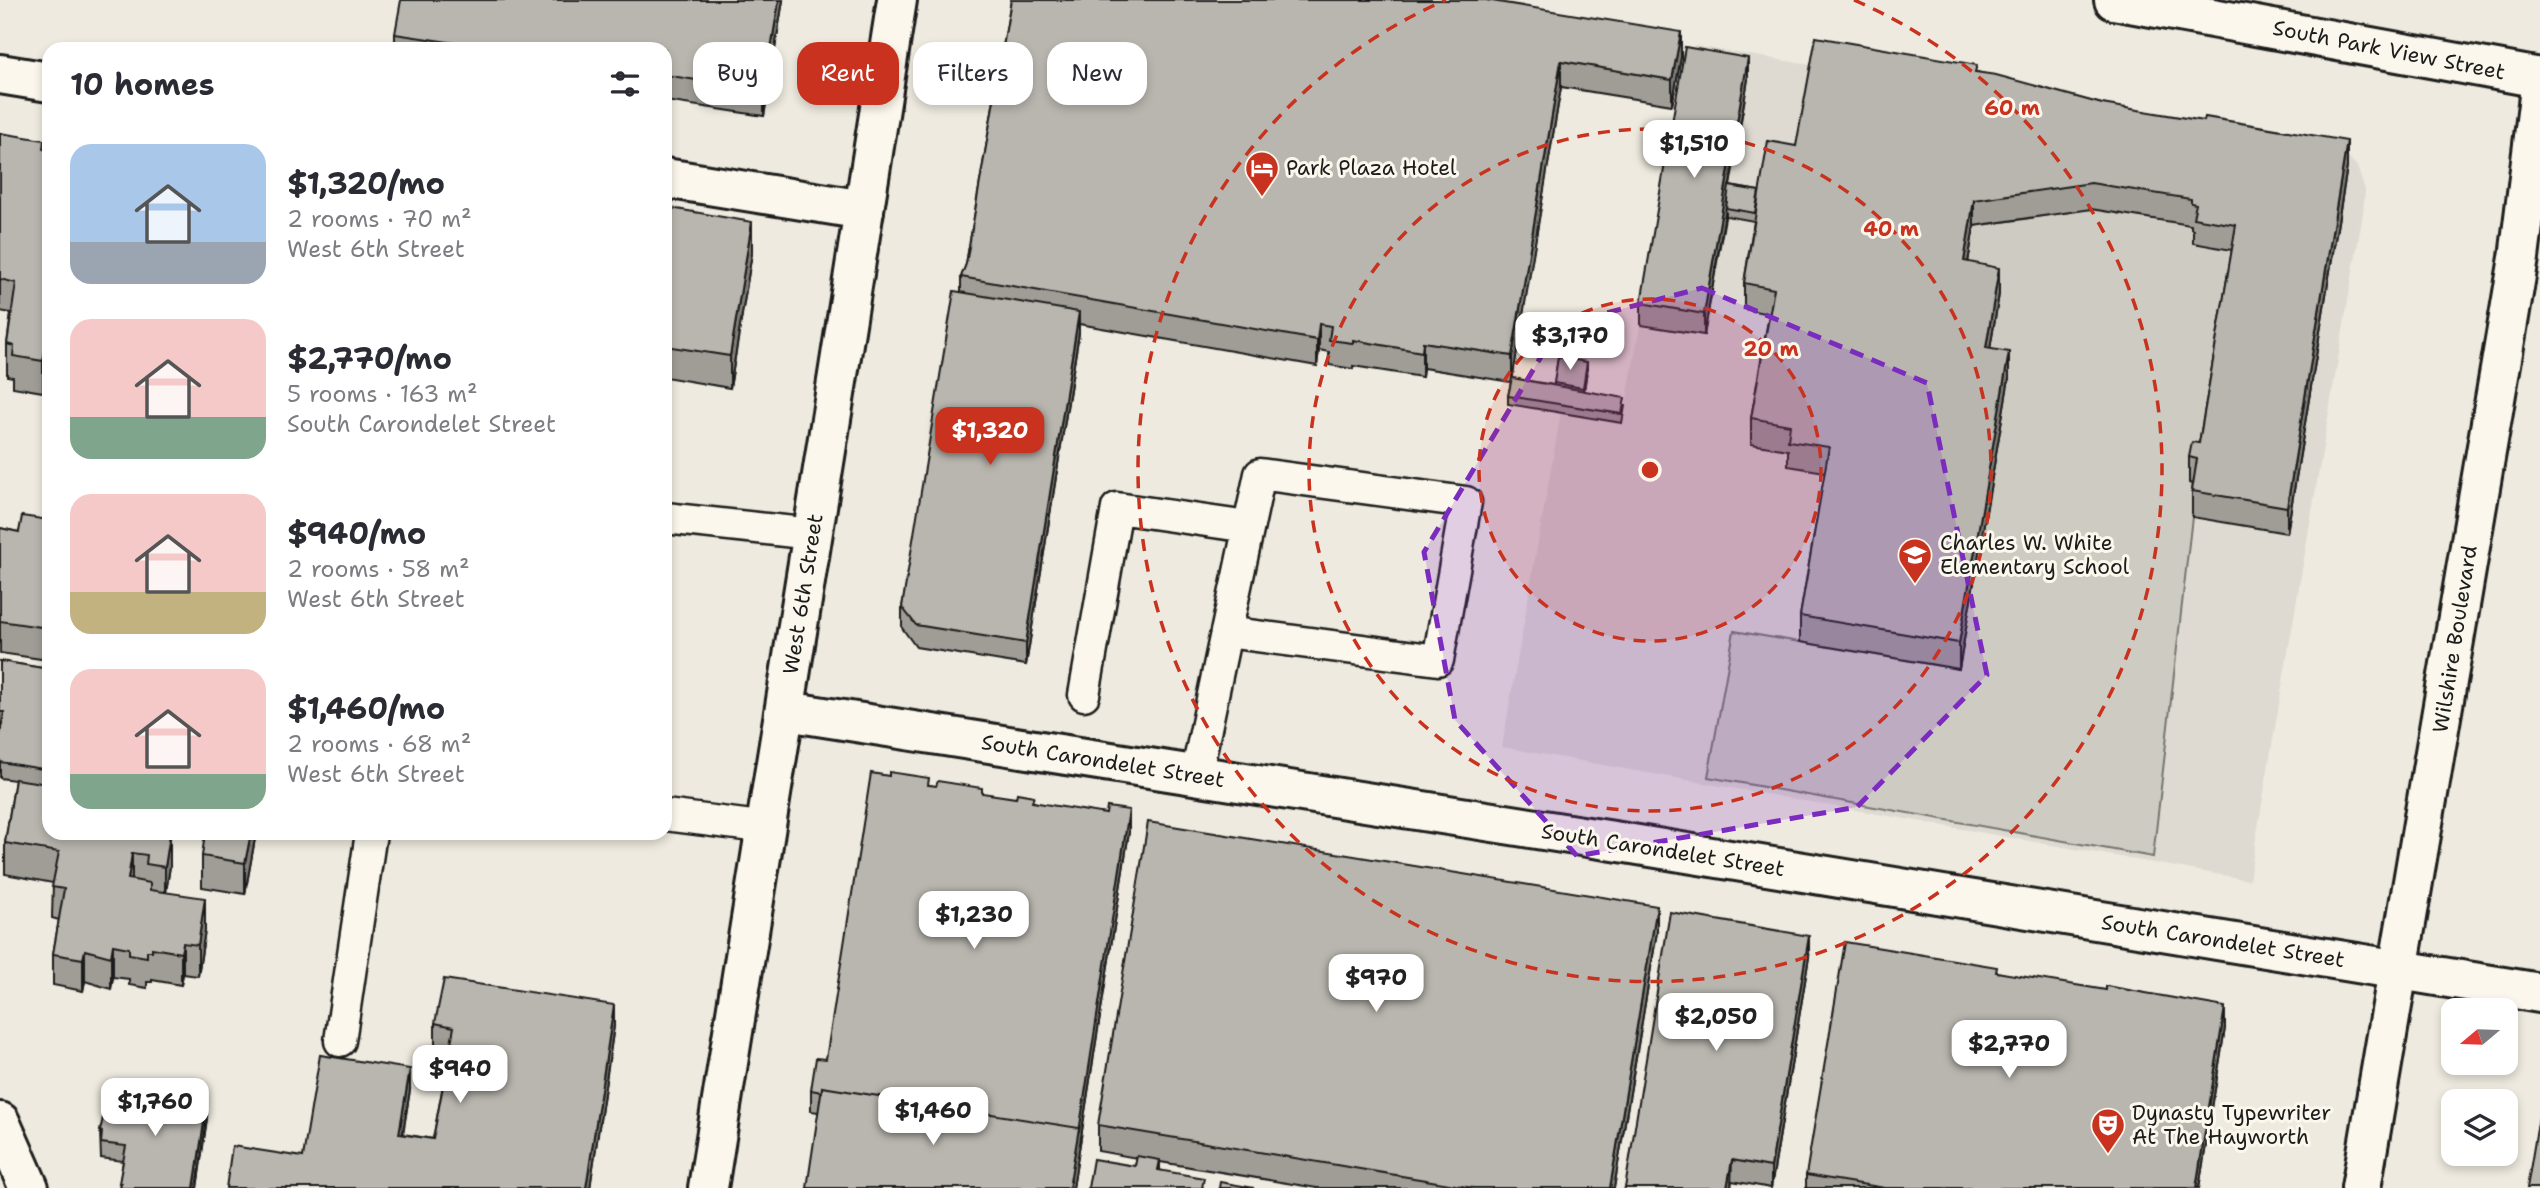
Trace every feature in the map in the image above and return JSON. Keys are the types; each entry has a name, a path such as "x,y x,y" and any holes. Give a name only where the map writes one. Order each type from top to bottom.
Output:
{"street":[{"name":"West 6th Street","path":"708,1188 768,828 897,0"},
{"name":"South Park View Street","path":"2114,0 2540,79"},
{"path":"0,74 42,81"},
{"name":"Wilshire Boulevard","path":"2361,1188 2519,258 2540,88"},
{"path":"672,179 864,210"},
{"name":"South Carondelet Street","path":"786,711 1620,842 2540,993"},
{"path":"0,1122 29,1188"}],"lane":[{"path":"1196,776 1226,632 1248,527 1260,474 1466,502 1438,660 1226,632"},
{"path":"1084,695 1117,508 1248,527"},
{"path":"672,519 812,534"},
{"path":"672,816 768,828"},
{"path":"340,1041 370,840"}],"highlighted area":[{"path":"1702,288 1927,383 1987,675 1857,807 1577,856 1455,720 1424,552 1560,325"}],"shaded area":[{"name":"Charles W. White Elementary School","path":"1695,46 2344,153 2357,166 2365,190 2363,213 2249,880 1502,747 1561,412 1623,422 1685,68"},
{"path":"2091,209 2191,225 2236,250 2192,517 2153,857 1708,777 1734,631 1958,669 1986,374 1965,279 1974,226"}],"building":[{"path":"401,0 779,0 772,42 693,42 693,80 672,76 672,42 448,42 395,34"},
{"name":"Park Plaza Hotel","path":"1011,0 1486,0 1681,32 1672,80 1561,61 1512,356 1423,342 1422,352 1353,340 1353,343 1329,340 1331,326 1319,324 1317,340 961,277 966,264 993,105 1033,105 1033,42 1004,42"},
{"path":"1816,37 1977,65 1975,72 1996,75 2102,104 2204,121 2205,117 2347,141 2287,507 2192,491 2197,459 2189,457 2192,442 2199,443 2236,225 2193,218 2196,204 2191,203 2191,199 2091,183 1974,200 1964,261 1999,268 1986,348 2009,352 1959,643 1800,616 1829,447 1788,441 1790,425 1751,418 1774,289 1744,283 1768,141 1796,146"},
{"path":"1685,47 1748,58 1704,314 1641,303"},
{"path":"0,133 42,140 42,361 13,356 14,346 7,344 16,283 0,279"},
{"path":"1729,186 1759,191 1755,213 1726,208"},
{"path":"672,208 752,222 730,356 672,347"},
{"path":"954,291 1079,312 1026,643 916,625 902,607"},
{"path":"1558,357 1587,362 1583,388 1554,383"},
{"path":"1512,378 1625,398 1622,414 1508,396"},
{"path":"22,516 42,519 42,627 0,621 0,528 19,532"},
{"path":"0,661 42,668 42,769 0,762 0,735 4,712 0,712"},
{"path":"889,772 929,778 928,785 936,786 938,781 982,788 982,793 1016,798 1017,793 1034,796 1032,802 1106,814 1107,807 1129,810 1079,1132 1079,1128 822,1087 822,1092 811,1090 816,1058 826,1059 871,773 889,776"},
{"path":"15,779 42,783 42,840 169,840 165,867 146,864 147,855 132,853 128,879 150,883 150,890 205,898 198,945 183,943 181,953 152,948 152,951 147,951 147,957 129,954 129,948 113,945 111,957 85,950 83,959 53,954 64,889 52,887 59,852 5,843"},
{"path":"1148,822 1657,906 1610,1188 1473,1188 1098,1125"},
{"path":"204,840 250,840 245,863 202,856"},
{"path":"1670,912 1809,936 1771,1167 1732,1160 1727,1188 1625,1188"},
{"path":"1845,942 1997,967 1996,972 2106,990 2106,986 2225,1007 2196,1188 1885,1188 1806,1175"},
{"path":"444,979 614,1005 586,1188 226,1188 232,1146 303,1157 320,1055 410,1069 399,1134 433,1139 454,1027 435,1023"},
{"path":"110,1087 207,1103 194,1188 120,1188 126,1146 101,1143 100,1131"},
{"path":"822,1087 1079,1128 1069,1188 807,1188"},
{"path":"2540,1111 2540,1188 2527,1188"},
{"path":"1137,1156 1160,1160 1158,1170 1204,1178 1202,1188 1088,1188 1093,1159 1135,1166"},
{"path":"1220,1182 1254,1188 1219,1188"}],"place":[{"name":"Park Plaza Hotel","path":"1262,198"},
{"name":"Charles W. White Elementary School","path":"1915,585"},
{"name":"Dynasty Typewriter At The Hayworth","path":"2108,1155"}]}
